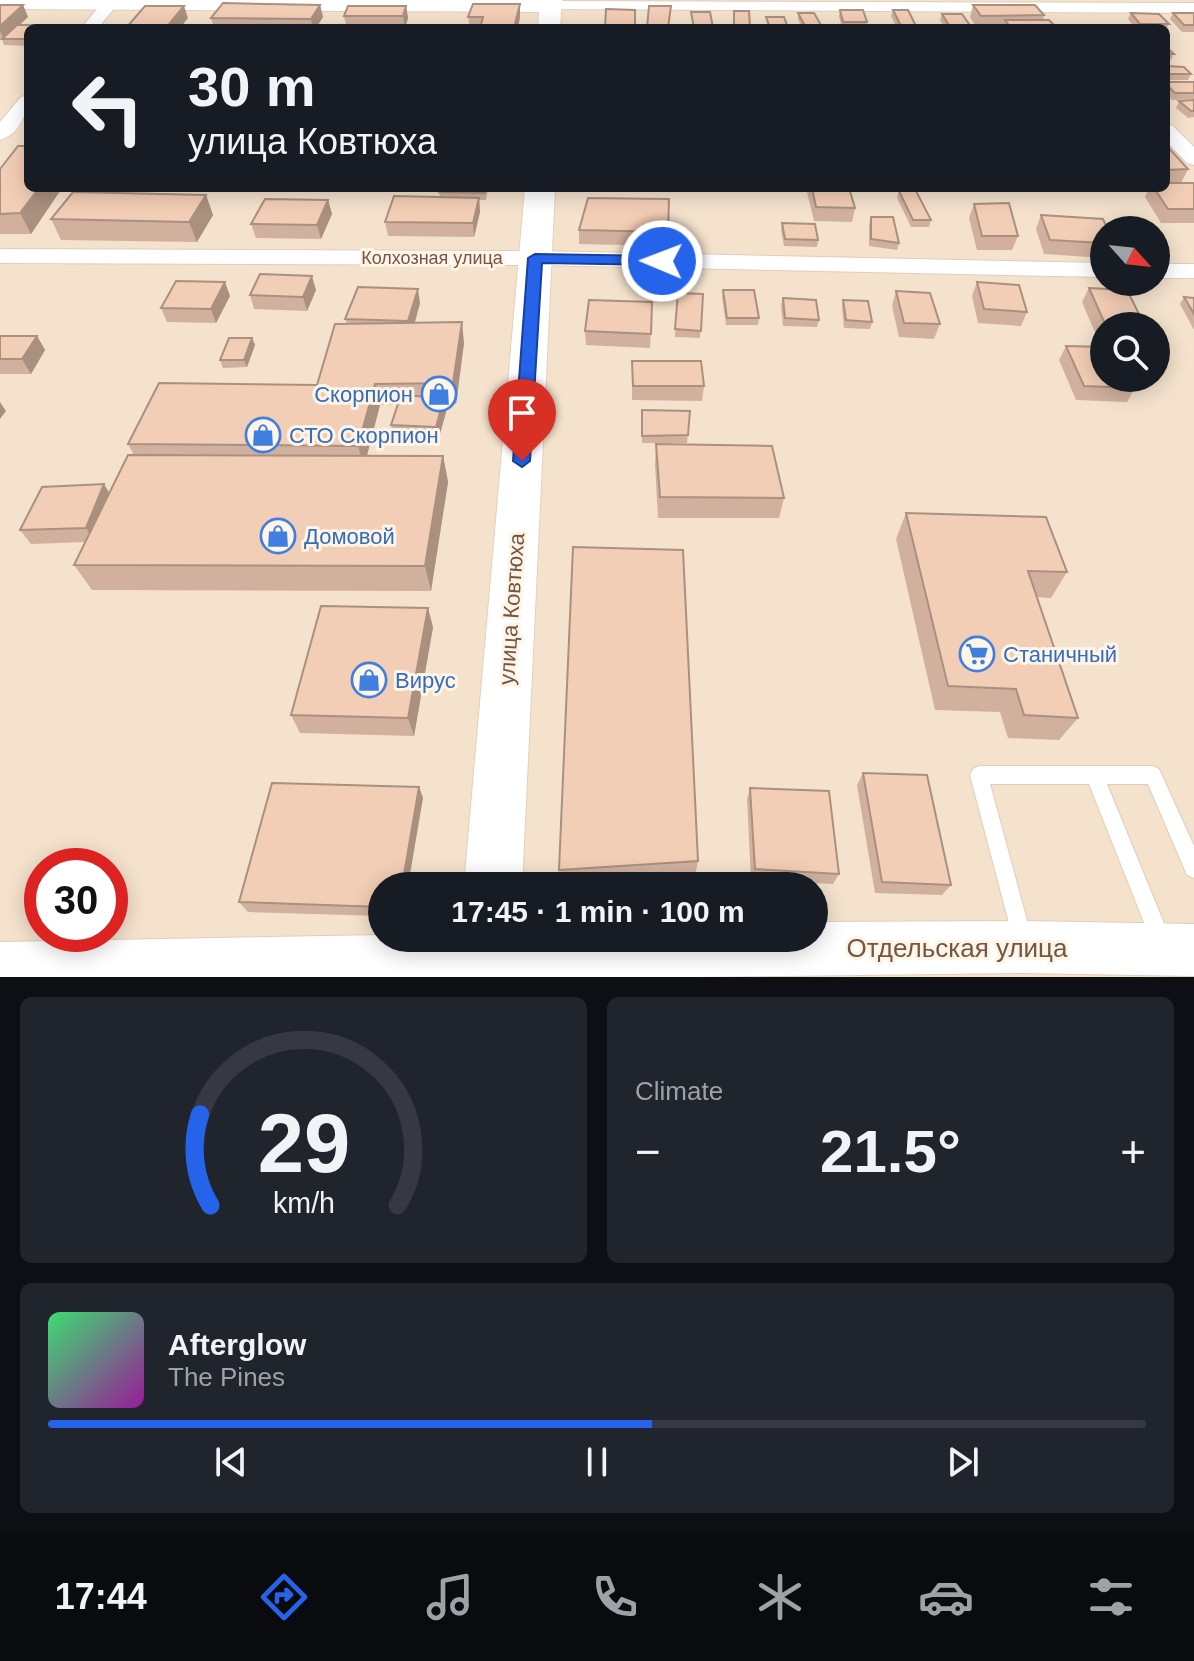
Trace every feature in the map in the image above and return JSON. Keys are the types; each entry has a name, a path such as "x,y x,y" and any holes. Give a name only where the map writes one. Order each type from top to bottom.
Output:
{"main road":[{"name":"улица Ковтюха","path":"494,872 540,192"}],"street":[{"path":"92,24 111,2"},
{"path":"0,3 111,2 550,11 824,7 842,4 1194,8"},
{"path":"1044,4 1063,24"},
{"path":"824,7 830,24"},
{"path":"0,134 7,117 24,104"},
{"path":"1170,134 1194,159"},
{"name":"Колхозная улица","path":"0,256 535,258 1090,270"},
{"path":"1170,271 1194,271"},
{"name":"Отдельская улица","path":"0,969 488,958 740,956 1024,947 1179,950"}],"lane":[{"path":"1024,947 979,775 1153,775 1194,868"},
{"path":"1095,775 1179,950"}],"shaded area":[{"path":"0,0 1194,0 1194,977 0,977"}],"building":[{"path":"223,3 320,5 311,19 211,18"},
{"path":"473,4 520,4 515,24 481,24 483,17 468,17"},
{"path":"0,5 23,5 0,26"},
{"path":"973,5 1035,5 1044,15 981,16"},
{"path":"145,6 184,6 169,24 129,24"},
{"path":"348,6 406,6 403,16 344,16"},
{"path":"649,6 671,6 669,24 647,24"},
{"path":"606,9 635,10 635,24 605,24"},
{"path":"840,10 863,10 867,22 843,22"},
{"path":"893,10 908,10 915,24 900,24"},
{"path":"734,11 749,11 750,24 734,24"},
{"path":"691,12 710,12 712,24 693,24"},
{"path":"798,13 814,13 820,24 804,24"},
{"path":"1131,13 1159,14 1169,24 1140,24"},
{"path":"1173,13 1194,13 1194,25 1184,25"},
{"path":"942,14 962,14 969,24 948,24"},
{"path":"766,17 784,17 787,24 769,24"},
{"path":"1005,20 1049,20 1053,24 1008,24"},
{"path":"17,25 24,25 24,39 2,39"},
{"path":"1170,66 1184,67 1191,74 1170,74"},
{"path":"1170,82 1194,82 1194,93 1175,93 1170,88"},
{"path":"1194,100 1194,111 1179,101"},
{"path":"18,146 24,146 24,192 36,192 20,213 0,214 0,169"},
{"path":"1170,149 1188,169 1170,170"},
{"path":"1170,183 1194,183 1194,209 1168,209 1157,192 1170,192"},
{"path":"73,192 206,195 189,222 51,219"},
{"path":"813,192 850,192 855,208 816,207"},
{"path":"899,192 917,192 931,220 913,220"},
{"path":"394,196 479,198 473,223 385,222"},
{"path":"588,198 669,199 668,232 579,230"},
{"path":"265,199 328,200 317,225 251,224"},
{"path":"1009,203 1018,236 982,236 974,204"},
{"path":"1041,215 1090,218 1090,242 1050,240"},
{"path":"871,217 893,217 899,243 871,239"},
{"path":"782,223 815,224 818,240 785,239"},
{"path":"260,274 312,276 303,297 250,295"},
{"path":"176,281 225,282 211,309 161,308"},
{"path":"977,282 1019,285 1027,312 984,309"},
{"path":"358,287 418,289 408,321 345,319"},
{"path":"723,290 754,290 759,318 727,318"},
{"path":"896,291 930,293 940,324 904,323"},
{"path":"678,293 703,294 701,331 675,329"},
{"path":"1093,296 1130,296 1138,312 1100,312"},
{"path":"1184,297 1194,298 1194,314"},
{"path":"783,298 816,300 819,320 785,318"},
{"path":"589,300 652,302 651,334 585,331"},
{"path":"843,300 868,301 872,322 846,320"},
{"path":"462,322 453,383 375,384 358,446 128,444 159,383 317,385 335,324"},
{"path":"0,336 37,336 22,359 0,359"},
{"path":"229,338 252,338 244,360 220,360"},
{"path":"1066,346 1090,347 1090,386 1084,386"},
{"path":"632,361 701,361 704,386 633,386"},
{"path":"401,395 444,398 436,427 391,425"},
{"path":"642,410 690,411 688,435 642,436"},
{"path":"656,444 772,446 784,498 660,497"},
{"name":"Домовой","path":"128,455 443,456 425,566 74,565"},
{"path":"104,484 86,528 20,530 42,487"},
{"name":"Станичный","path":"906,513 1046,517 1067,572 1028,571 1078,718 1024,715 1016,689 948,686"},
{"path":"573,547 683,550 698,861 559,870"},
{"name":"Вирус","path":"321,606 428,608 408,718 291,715"},
{"path":"863,773 927,775 951,885 882,882"},
{"path":"272,783 419,787 404,872 368,872 368,907 239,902"},
{"path":"750,788 829,791 839,874 755,869"}],"place":[{"name":"Скорпион","path":"439,394"},
{"name":"СТО Скорпион","path":"263,435"},
{"name":"Домовой","path":"278,536"},
{"name":"Станичный","path":"977,654"},
{"name":"Вирус","path":"369,680"}],"route":[{"path":"522,461 535,258 662,261"}]}
